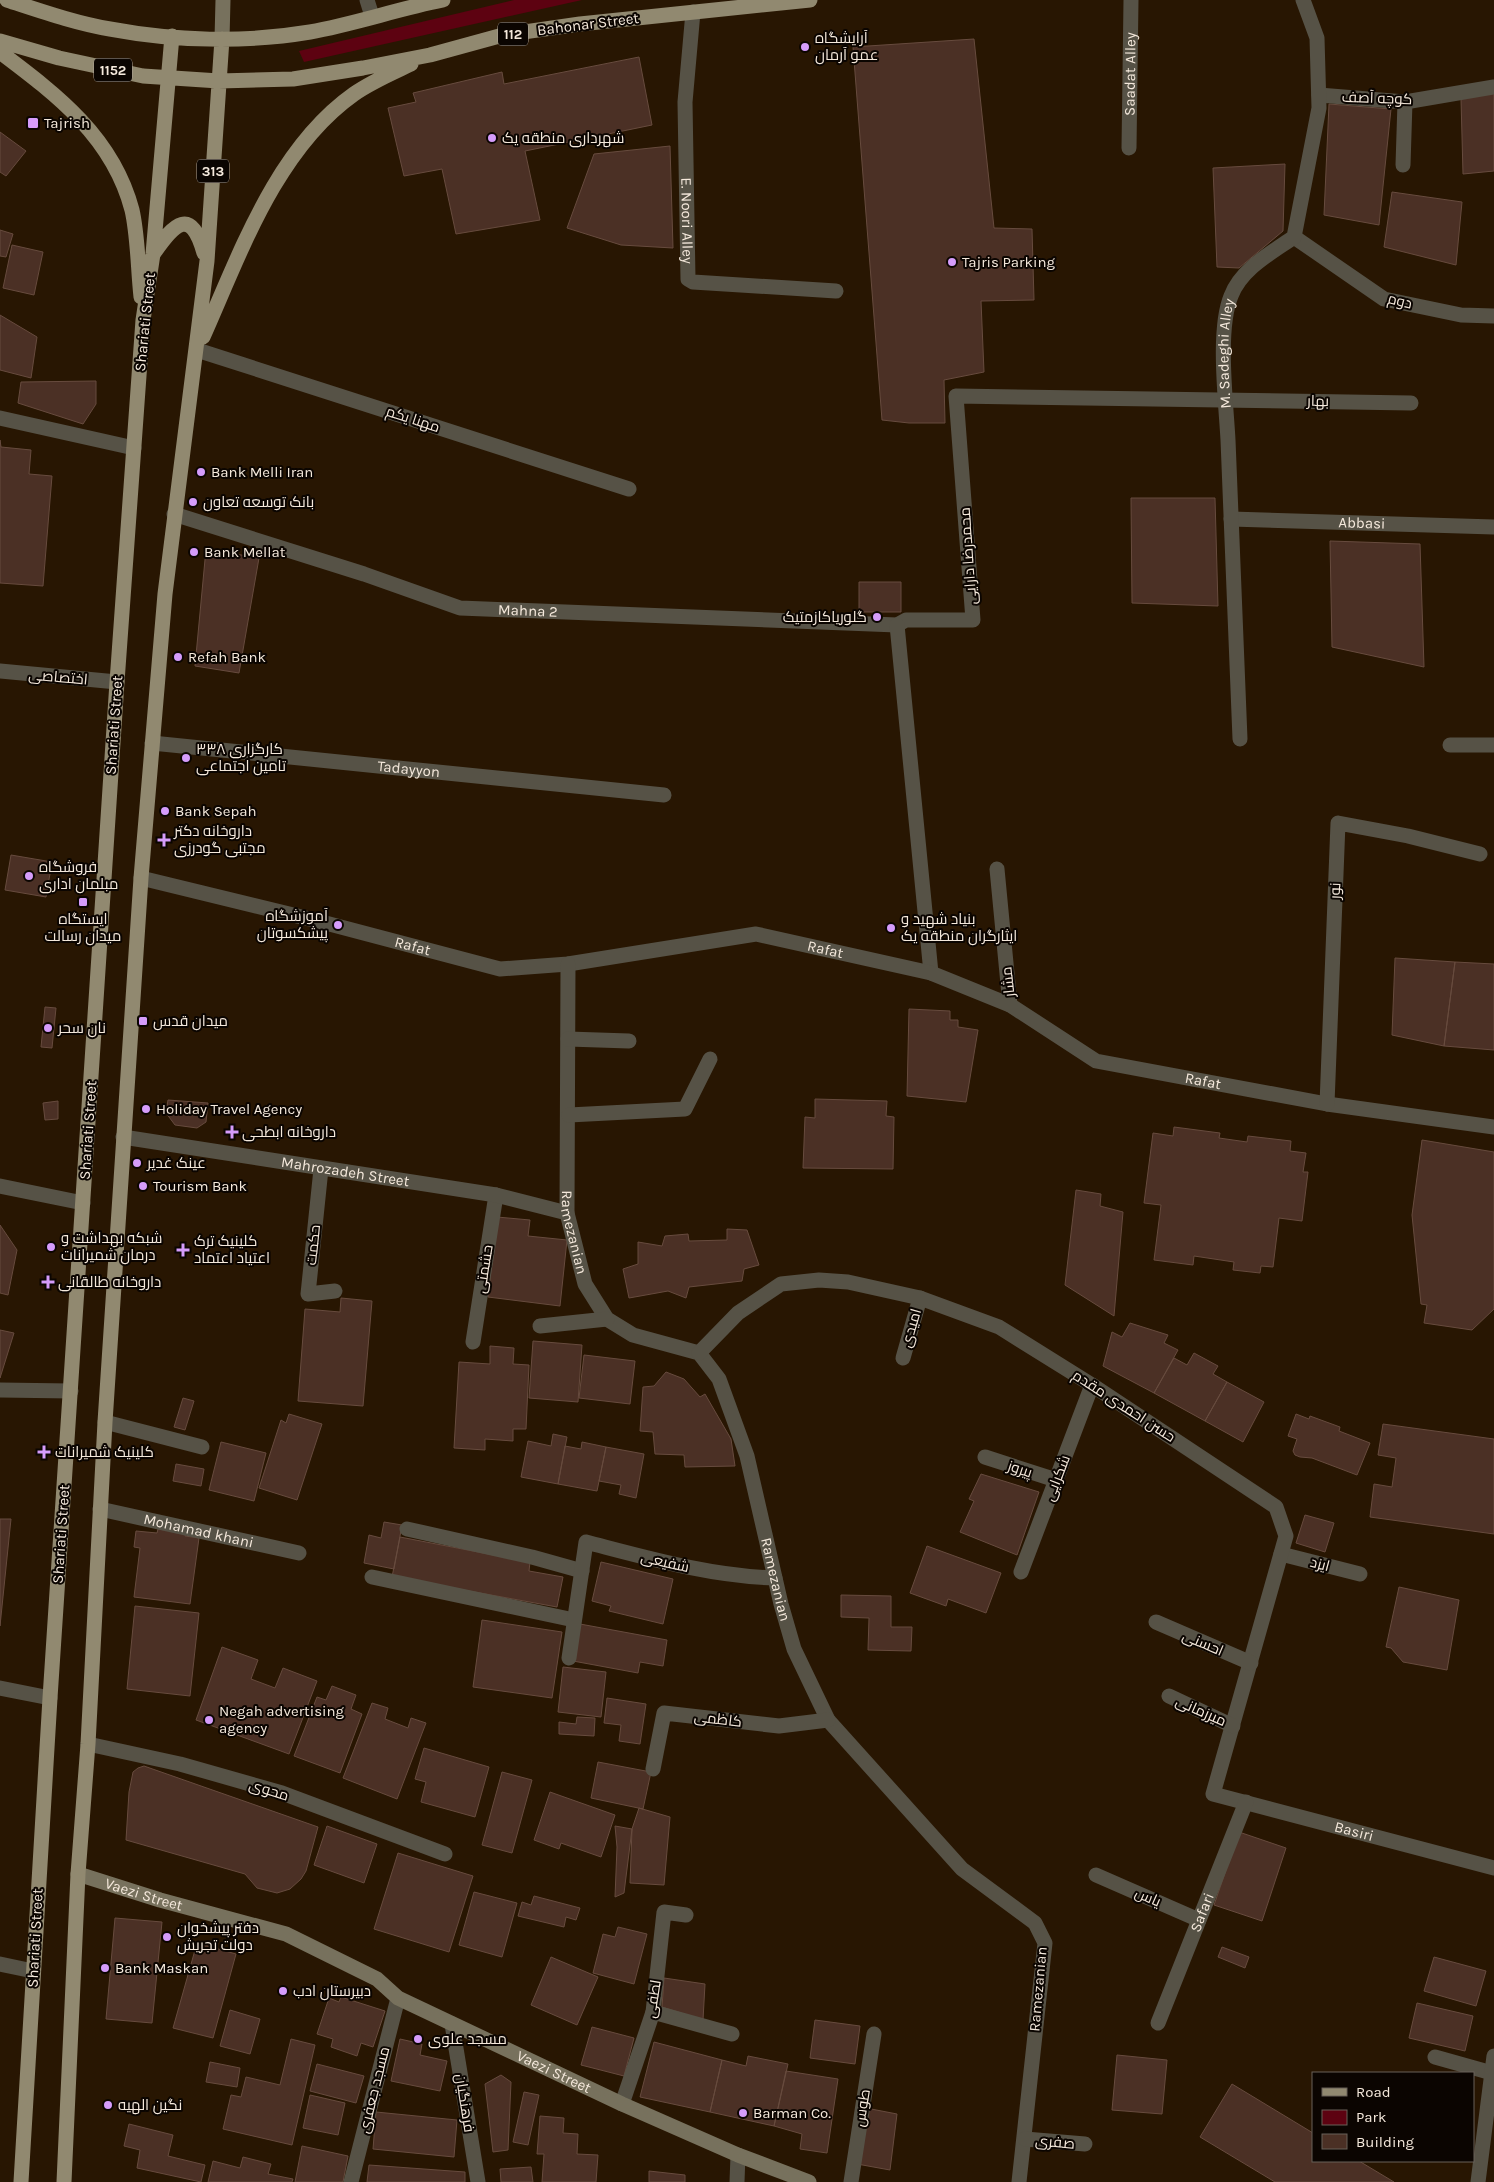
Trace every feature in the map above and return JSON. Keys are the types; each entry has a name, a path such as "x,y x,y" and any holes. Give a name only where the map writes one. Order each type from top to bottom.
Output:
{"main road":[{"path":"8,0 109,29 222,39 269,37 302,33 443,0"},
{"path":"220,81 223,0"},
{"name":"Bahonar Street","path":"220,81 293,79 430,55 503,36 580,24 810,0"},
{"name":"Shariati Street","path":"21,2182 50,1698 117,682 143,320 153,254 172,36"},
{"name":"1152","path":"0,41 59,58 143,76 220,81"},
{"path":"0,52 54,95 85,123 110,155 122,180 132,211 143,320"},
{"path":"197,350 262,205 282,171 327,116 354,95 430,55"},
{"name":"313","path":"64,2182 78,1874 88,1744 105,1422 141,878 165,594 207,261 220,81"},
{"path":"153,254 169,232 177,225 185,224 194,228 200,237 207,261"},
{"name":"Vaezi Street","path":"78,1874 169,1902 286,1934 377,1979 398,1998 452,2024 622,2104 738,2155 803,2181"}],"street":[{"path":"367,0 372,16"},
{"name":"Saadat Alley","path":"1129,148 1131,0"},
{"path":"1294,237 1319,108 1317,38 1303,0"},
{"name":"E. Noori Alley","path":"693,12 685,102 688,279 693,282 836,291"},
{"name":"کوچه آصف","path":"1319,95 1405,102 1494,87"},
{"path":"1403,165 1405,102"},
{"name":"دوم","path":"1294,237 1384,299 1461,315 1494,316"},
{"name":"M. Sadeghi Alley","path":"1240,740 1224,339 1226,312 1231,295 1250,268 1294,237"},
{"name":"مهنا یکم","path":"197,350 629,489"},
{"name":"محمدرضا دارایی","path":"897,625 906,620 973,620 956,396 1226,400"},
{"name":"بهار","path":"1226,400 1411,403"},
{"path":"0,418 134,448"},
{"name":"Mahna 2","path":"174,514 364,574 460,608 897,625"},
{"name":"Abbasi","path":"1231,519 1494,527"},
{"path":"897,625 931,973"},
{"name":"اختصاصی","path":"0,671 117,682"},
{"name":"Tadayyon","path":"152,742 664,795"},
{"path":"1450,745 1494,745"},
{"name":"نور","path":"1327,1104 1338,823 1408,836 1480,854"},
{"name":"مشار","path":"997,869 1010,1005"},
{"name":"Rafat","path":"141,878 318,921 500,969 568,964 756,934 931,973 1010,1005 1096,1061 1327,1104 1494,1127"},
{"name":"Ramezanian","path":"568,964 569,1115 567,1213 585,1284 607,1319 633,1335 699,1353 719,1379 747,1456 775,1578 794,1649 828,1720 962,1869 1035,1923 1045,1943 1019,2182"},
{"path":"568,1039 629,1041"},
{"path":"569,1115 685,1108 710,1059"},
{"name":"Mahrozadeh Street","path":"123,1137 496,1195 567,1213"},
{"name":"حکمت","path":"321,1169 308,1294 335,1291"},
{"path":"0,1186 83,1203"},
{"name":"حشمتی","path":"473,1342 496,1195"},
{"name":"حسن احمدی مقدم","path":"699,1353 738,1313 781,1284 819,1280 848,1282 920,1298 999,1327 1092,1385 1276,1508 1286,1536 1234,1726 1213,1794"},
{"name":"امیدی","path":"903,1358 920,1298"},
{"path":"540,1326 607,1319"},
{"name":"شکرایی","path":"1021,1572 1092,1385"},
{"path":"0,1390 71,1391"},
{"path":"105,1422 202,1447"},
{"name":"پیروز","path":"985,1457 1056,1480"},
{"name":"Mohamad khani","path":"100,1509 299,1553"},
{"path":"407,1529 532,1557 582,1571"},
{"name":"شفیعی","path":"569,1658 586,1542 681,1567 753,1577 775,1578"},
{"name":"ایزد","path":"1280,1554 1360,1574"},
{"path":"372,1577 574,1620"},
{"name":"احسنی","path":"1156,1622 1251,1663"},
{"path":"0,1688 50,1698"},
{"name":"میرزمانی","path":"1169,1696 1234,1726"},
{"name":"کاظمی","path":"653,1769 664,1713 779,1726 828,1720"},
{"name":"محوی","path":"88,1744 180,1764 282,1793 445,1854"},
{"name":"Basiri","path":"1213,1794 1494,1868"},
{"name":"Safari","path":"1158,2023 1246,1802"},
{"name":"یاس","path":"1096,1875 1199,1920"},
{"name":"لطفی","path":"622,2104 653,2012 664,1912 686,1915"},
{"path":"0,1964 33,1971"},
{"name":"مسجد جعفری","path":"351,2182 398,1998"},
{"path":"653,2012 732,2034"},
{"name":"فرهنگیان","path":"452,2024 478,2182"},
{"name":"طوس","path":"850,2182 874,2034"},
{"path":"1478,2182 1494,2056"},
{"path":"1435,2057 1492,2073"},
{"name":"صفری","path":"1025,2139 1085,2144"},
{"path":"737,2182 738,2155"}],"green space":[{"path":"514,0 582,0 304,62 299,51"}],"building":[{"name":"Tajris Parking","path":"974,39 994,228 1032,229 1034,300 981,301 984,372 944,380 945,423 909,423 882,420 853,47"},
{"name":"شهرداری منطقه یک","path":"639,57 652,125 525,151 540,220 456,234 442,169 404,176 388,108 416,102 413,93 502,72 504,84"},
{"path":"1494,92 1494,171 1463,174 1461,99"},
{"path":"1329,104 1391,109 1379,225 1324,215"},
{"path":"0,132 26,151 6,176 0,172"},
{"path":"670,146 673,248 621,245 567,228 594,154"},
{"path":"1285,164 1283,231 1239,268 1217,267 1213,168"},
{"path":"1392,192 1462,202 1456,265 1384,247"},
{"path":"0,230 13,234 6,257 0,256"},
{"path":"12,245 43,252 34,295 3,288"},
{"path":"0,315 37,337 31,378 0,370"},
{"path":"96,381 96,404 83,424 18,403 21,382"},
{"path":"0,440 1,447 31,450 29,474 52,476 43,586 0,583"},
{"path":"1131,498 1215,498 1218,606 1132,603"},
{"path":"1330,541 1420,544 1424,667 1332,647"},
{"path":"206,549 259,558 239,673 195,666"},
{"path":"859,582 901,582 901,612 859,612"},
{"name":"فروشگاه مبلمان اداری","path":"11,855 52,862 46,897 5,890"},
{"path":"1395,958 1455,962 1444,1046 1392,1035"},
{"path":"1455,962 1494,964 1494,1050 1444,1046"},
{"name":"نان سحر","path":"45,1007 56,1008 52,1048 41,1047"},
{"path":"909,1009 950,1011 950,1020 958,1020 958,1027 978,1030 966,1102 907,1096"},
{"path":"815,1099 887,1101 886,1116 894,1117 893,1169 803,1168 805,1117 815,1118"},
{"path":"168,1100 208,1103 206,1122 197,1128 175,1125 166,1113"},
{"path":"58,1101 58,1119 45,1120 43,1103"},
{"path":"1174,1127 1220,1133 1219,1138 1247,1142 1248,1136 1291,1141 1290,1151 1306,1153 1303,1172 1308,1172 1302,1221 1279,1218 1273,1267 1261,1266 1260,1273 1233,1270 1234,1262 1194,1256 1193,1265 1154,1260 1161,1205 1144,1203 1153,1133 1173,1136"},
{"path":"1422,1140 1494,1152 1494,1309 1472,1330 1424,1323 1427,1305 1421,1304 1412,1215"},
{"path":"1076,1190 1101,1194 1100,1206 1123,1212 1114,1316 1065,1285"},
{"path":"497,1217 530,1220 528,1236 567,1240 560,1306 488,1297"},
{"path":"0,1225 17,1250 8,1295 0,1293"},
{"path":"727,1229 747,1230 759,1265 744,1269 742,1281 689,1287 686,1298 668,1291 629,1298 623,1269 638,1264 638,1242 662,1246 665,1236 688,1234 689,1241 727,1240"},
{"path":"341,1298 372,1301 363,1406 298,1401 305,1309 340,1312"},
{"path":"1130,1323 1168,1335 1164,1343 1178,1350 1154,1393 1103,1366 1112,1332 1122,1337"},
{"path":"0,1330 14,1333 0,1378"},
{"path":"533,1341 582,1345 578,1402 529,1398"},
{"path":"490,1346 514,1348 513,1364 529,1365 526,1429 513,1429 513,1441 485,1439 485,1450 454,1448 459,1362 490,1364"},
{"path":"1194,1353 1218,1366 1213,1374 1227,1382 1205,1421 1154,1393 1174,1358 1187,1365"},
{"path":"584,1355 635,1361 630,1404 579,1398"},
{"path":"666,1372 684,1379 700,1397 705,1394 731,1439 735,1466 685,1467 684,1455 655,1454 653,1432 640,1431 643,1387 654,1386"},
{"path":"1227,1382 1264,1402 1243,1442 1205,1421"},
{"path":"183,1398 194,1401 185,1430 174,1427"},
{"path":"289,1414 322,1424 297,1500 259,1488 281,1420 286,1423"},
{"path":"1296,1414 1309,1419 1310,1416 1340,1427 1339,1431 1370,1443 1357,1475 1312,1458 1295,1455 1293,1451 1297,1439 1288,1436"},
{"path":"1383,1424 1494,1439 1494,1534 1370,1517 1374,1484 1392,1487 1396,1458 1378,1455"},
{"path":"553,1434 567,1437 558,1484 521,1477 528,1441 551,1446"},
{"path":"221,1442 266,1453 254,1501 209,1490"},
{"path":"582,1442 606,1447 597,1491 558,1484 565,1446 581,1449"},
{"path":"606,1447 644,1454 636,1498 619,1494 621,1485 599,1481"},
{"path":"176,1464 204,1469 201,1486 173,1481"},
{"path":"981,1474 1039,1492 1017,1555 960,1532 974,1501 969,1499"},
{"path":"1305,1515 1334,1523 1325,1552 1296,1543"},
{"path":"0,1519 11,1519 0,1626"},
{"path":"384,1522 402,1525 394,1569 364,1563 369,1535 381,1538"},
{"path":"158,1529 186,1533 185,1536 199,1538 190,1604 134,1597 140,1548 134,1547 136,1531 157,1533"},
{"path":"400,1537 530,1562 529,1571 563,1577 557,1607 392,1577"},
{"path":"927,1546 1001,1573 986,1613 948,1599 946,1606 910,1593"},
{"path":"601,1562 673,1579 663,1624 609,1611 611,1606 592,1601"},
{"path":"1399,1587 1459,1600 1447,1670 1403,1662 1391,1648 1386,1647"},
{"path":"841,1595 891,1596 891,1627 912,1627 911,1651 868,1650 869,1618 841,1617"},
{"path":"135,1606 199,1613 190,1696 127,1689"},
{"path":"482,1620 562,1632 552,1698 473,1687"},
{"path":"580,1624 667,1640 663,1666 640,1662 638,1673 573,1661"},
{"path":"222,1647 258,1660 251,1679 275,1688 283,1668 317,1681 289,1754 196,1720"},
{"path":"563,1667 606,1672 601,1717 558,1712"},
{"path":"332,1686 356,1695 351,1709 362,1714 340,1773 294,1756 317,1697 326,1700"},
{"path":"607,1698 646,1704 640,1744 619,1741 621,1725 604,1723"},
{"path":"372,1703 388,1708 385,1719 408,1728 411,1718 426,1723 397,1799 343,1778"},
{"path":"577,1717 595,1718 594,1736 559,1734 559,1722 576,1724"},
{"path":"424,1748 489,1767 475,1817 421,1802 426,1782 415,1779"},
{"path":"598,1762 651,1772 643,1809 591,1798"},
{"path":"144,1766 318,1827 306,1871 301,1879 290,1889 277,1893 257,1888 245,1874 126,1840 129,1792 133,1772"},
{"path":"502,1772 532,1780 512,1853 482,1845"},
{"path":"550,1792 615,1815 601,1857 561,1843 559,1849 534,1840"},
{"path":"639,1808 670,1817 664,1885 630,1883 632,1829"},
{"path":"327,1826 377,1844 364,1883 314,1865"},
{"path":"615,1826 632,1829 624,1893 615,1897 617,1847"},
{"path":"1239,1832 1286,1848 1262,1921 1214,1905"},
{"path":"398,1853 473,1876 449,1952 374,1929"},
{"path":"474,1892 517,1903 502,1957 459,1945"},
{"path":"534,1896 580,1908 576,1920 566,1917 564,1927 518,1916 522,1902 531,1905"},
{"path":"115,1918 162,1922 152,2023 106,2019"},
{"path":"618,1927 647,1934 634,1984 593,1973 603,1934 615,1937"},
{"path":"197,1943 236,1954 213,2038 173,2028"},
{"path":"1222,1947 1249,1957 1245,1968 1218,1957"},
{"path":"551,1957 598,1977 577,2025 531,2005"},
{"path":"1434,1957 1486,1971 1476,2006 1424,1991"},
{"path":"664,1978 705,1984 703,2020 662,2007"},
{"path":"341,1997 385,2011 373,2047 361,2043 357,2056 331,2047 333,2039 317,2034 329,1998 339,2002"},
{"path":"1417,2003 1473,2016 1465,2051 1409,2038"},
{"path":"230,2010 260,2019 250,2054 220,2046"},
{"path":"815,2020 860,2026 855,2064 810,2058"},
{"path":"592,2027 634,2038 624,2076 581,2065"},
{"path":"291,2039 315,2045 292,2145 223,2129 231,2095 241,2097 246,2077 280,2085"},
{"path":"400,2039 422,2044 420,2055 447,2061 440,2091 391,2081"},
{"path":"654,2042 722,2060 710,2112 640,2097"},
{"path":"1117,2055 1167,2060 1162,2114 1112,2110"},
{"path":"748,2056 788,2064 774,2126 710,2112 722,2060 746,2066"},
{"path":"210,2062 240,2068 237,2087 206,2082"},
{"path":"317,2064 364,2076 356,2103 310,2091"},
{"path":"786,2071 838,2079 827,2153 800,2149 802,2134 774,2126"},
{"path":"501,2075 511,2082 508,2150 493,2152 485,2084"},
{"path":"1232,2084 1312,2132 1312,2162 1361,2162 1394,2182 1275,2182 1200,2137"},
{"path":"524,2092 539,2095 528,2145 513,2142"},
{"path":"310,2095 345,2103 338,2135 303,2128"},
{"path":"866,2108 897,2114 890,2170 857,2164"},
{"path":"376,2112 457,2120 454,2157 373,2149"},
{"path":"540,2116 564,2118 563,2133 578,2134 577,2154 598,2155 596,2182 542,2182 544,2154 537,2154"},
{"path":"129,2124 173,2135 168,2156 205,2165 201,2182 137,2168 140,2150 124,2146"},
{"path":"302,2146 348,2156 343,2182 295,2182"},
{"path":"243,2157 271,2164 268,2174 293,2179 292,2182 208,2182 213,2161 240,2168"},
{"path":"369,2165 465,2172 465,2182 367,2182"},
{"path":"531,2167 533,2182 501,2182 500,2169"},
{"path":"649,2171 685,2175 685,2182 649,2182"}],"place":[{"name":"آرایشگاه عمو آرمان","path":"805,47"},
{"name":"Tajrish","path":"33,123"},
{"name":"شهرداری منطقه یک","path":"492,138"},
{"name":"Tajris Parking","path":"952,262"},
{"name":"Bank Melli Iran","path":"201,472"},
{"name":"بانک توسعه تعاون","path":"193,502"},
{"name":"Bank Mellat","path":"194,552"},
{"name":"گلوریاکازمتیک","path":"877,617"},
{"name":"Refah Bank","path":"178,657"},
{"name":"کارگزاری ٣٣٨ تامین اجتماعی","path":"186,758"},
{"name":"Bank Sepah","path":"165,811"},
{"name":"داروخانه دکتر مجتبی گودرزی","path":"164,840"},
{"name":"فروشگاه مبلمان اداری","path":"29,876"},
{"name":"ایستگاه میدان رسالت","path":"83,902"},
{"name":"آموزشگاه پیشکسوتان","path":"338,925"},
{"name":"بنیاد شهید و ایثارگران منطقه یک","path":"891,928"},
{"name":"میدان قدس","path":"143,1021"},
{"name":"نان سحر","path":"48,1028"},
{"name":"Holiday Travel Agency","path":"146,1109"},
{"name":"داروخانه ابطحی","path":"232,1132"},
{"name":"عینک غدیر","path":"137,1163"},
{"name":"Tourism Bank","path":"143,1186"},
{"name":"شبکه بهداشت و درمان شمیرانات","path":"51,1247"},
{"name":"کلینیک ترک اعتیاد اعتماد","path":"183,1250"},
{"name":"داروخانه طالقانی","path":"48,1282"},
{"name":"کلینیک شمیرانات","path":"44,1452"},
{"name":"Negah advertising agency","path":"209,1720"},
{"name":"دفتر پیشخوان دولت تجریش","path":"167,1937"},
{"name":"Bank Maskan","path":"105,1968"},
{"name":"دبیرستان ادب","path":"283,1991"},
{"name":"مسجد علوی","path":"418,2039"},
{"name":"نگین الهیه","path":"108,2105"},
{"name":"Barman Co.","path":"743,2113"}]}
